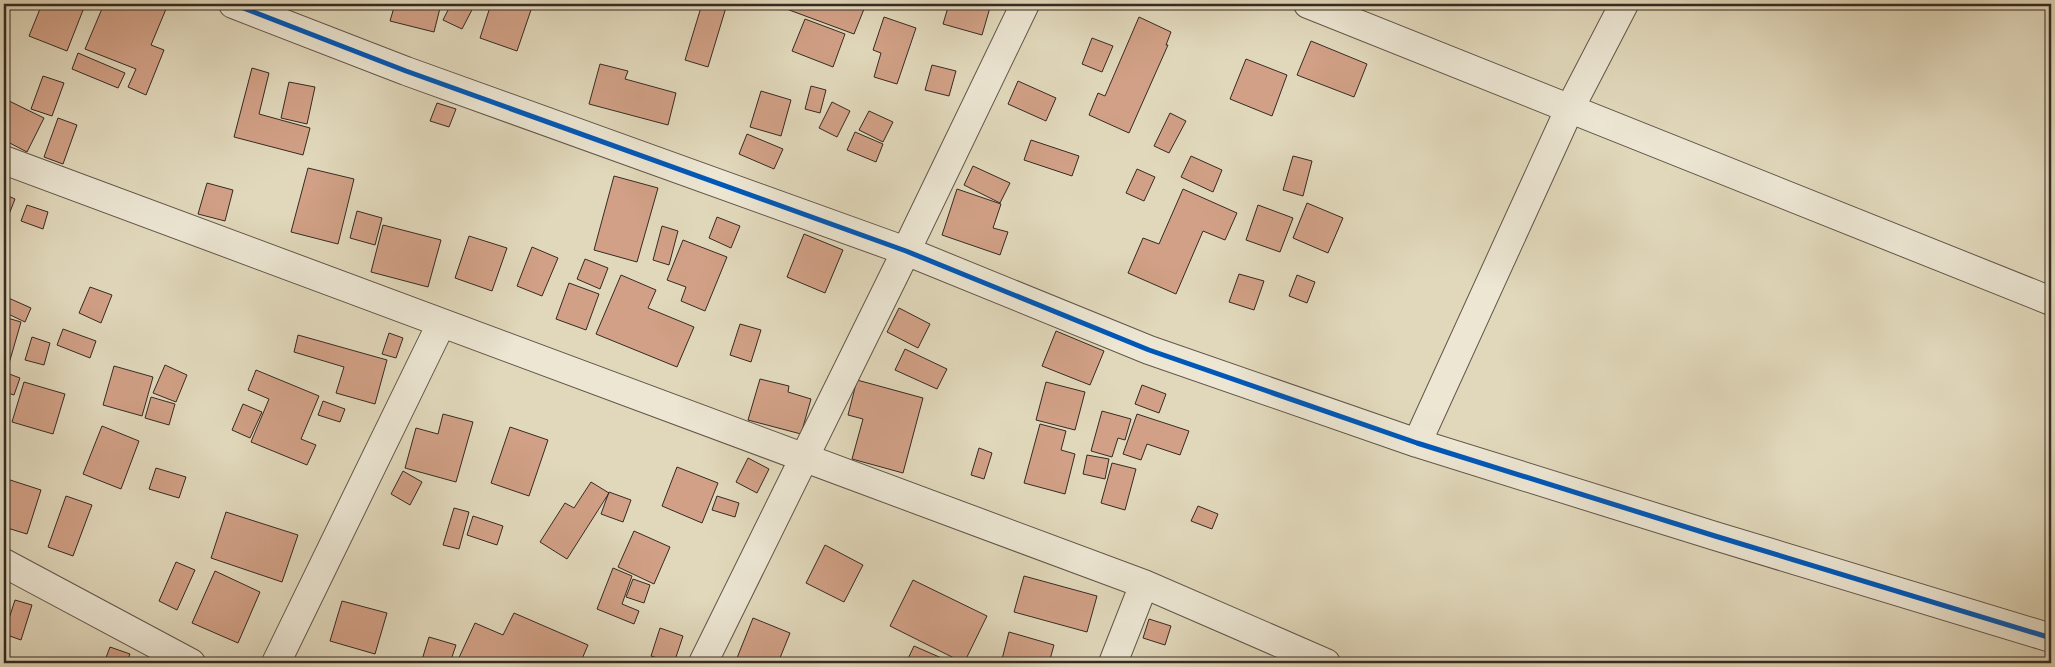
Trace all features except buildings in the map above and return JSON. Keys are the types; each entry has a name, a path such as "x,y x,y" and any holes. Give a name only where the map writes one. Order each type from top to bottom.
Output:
{"street":[{"path":"233,4 406,71 906,251 1149,350 1417,443 2051,638"},
{"path":"703,663 906,251 1025,4"},
{"path":"1308,4 1569,110 2051,301"},
{"path":"1417,443 1569,110 1624,4"},
{"path":"4,160 1144,584 1326,663"},
{"path":"276,663 441,324"},
{"path":"4,564 191,663"},
{"path":"1112,663 1144,584"}],"cycle path":[{"path":"233,4 406,71 906,251 1149,350 1417,443 2051,638"}]}
